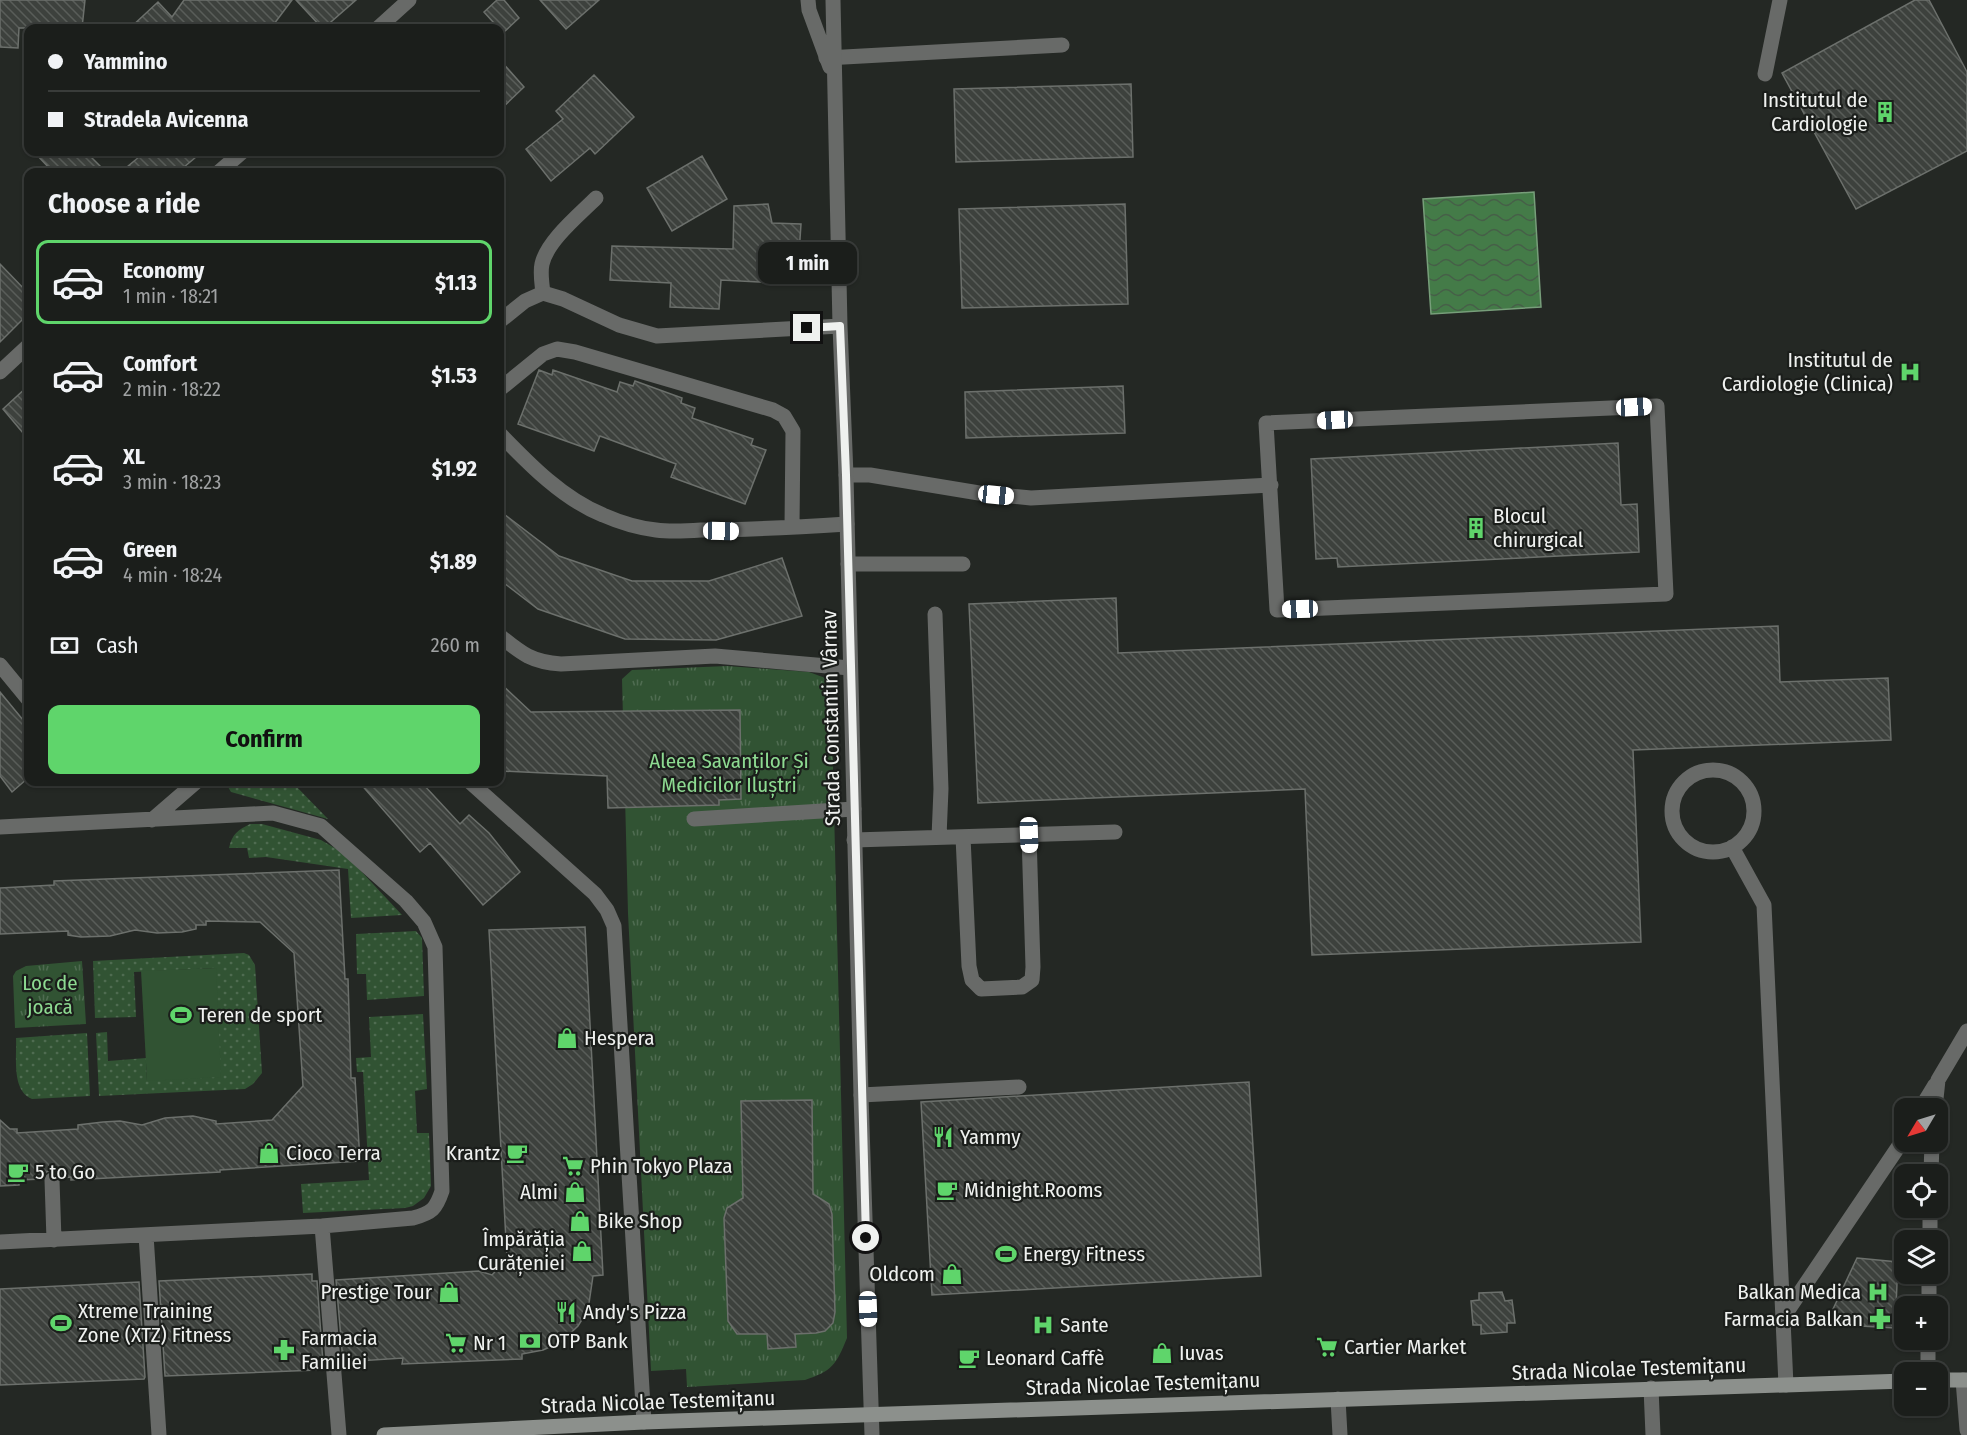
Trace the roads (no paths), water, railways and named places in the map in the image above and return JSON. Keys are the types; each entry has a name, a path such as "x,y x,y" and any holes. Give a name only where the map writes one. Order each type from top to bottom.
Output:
{"main road":[{"path":"1948,1380 1965,1380"},
{"name":"Strada Nicolae Testemițanu","path":"384,1435 644,1422 1894,1381"}],"street":[{"path":"382,24 409,0"},
{"path":"808,0 809,10 830,58"},
{"path":"830,58 833,0"},
{"path":"1765,74 1780,0"},
{"path":"830,58 1062,45"},
{"name":"Strada Constantin Vârnav","path":"830,58 834,78 872,1435"},
{"path":"224,168 237,156"},
{"path":"543,293 542,263 562,232 596,198"},
{"path":"504,318 525,301 543,293 563,299 619,325 657,336 840,326"},
{"path":"504,385 543,354 557,349 773,410 784,416 793,431 792,526"},
{"path":"0,372 24,350"},
{"path":"1657,406 1666,594 1277,610 1271,485 1266,423 1657,406"},
{"path":"504,438 545,478 574,499 601,515 655,530 740,531 847,524"},
{"path":"846,475 870,474 979,493 1031,498 1271,485"},
{"path":"848,564 963,564"},
{"path":"934,614 941,789 939,837"},
{"path":"504,639 519,652 541,663 551,664 715,656 850,668"},
{"path":"0,666 24,694"},
{"path":"1716,770 1735,776 1749,790 1754,816 1743,839 1732,847 1713,851 1693,847 1682,838 1675,826 1672,812 1674,798 1680,786 1690,776 1703,771 1716,770"},
{"path":"152,820 191,786"},
{"path":"474,786 595,894 607,910 614,926 644,1422"},
{"path":"694,819 854,809"},
{"path":"0,827 273,813 321,826 406,901 424,922 435,947 442,1191 437,1206 426,1215 322,1226 0,1242"},
{"path":"854,840 1115,832"},
{"path":"963,837 969,966 972,980 981,989 1022,987 1032,980 1029,835"},
{"path":"1732,847 1764,905 1786,1385"},
{"path":"1927,1098 1967,1031"},
{"path":"1936,1098 1938,1080"},
{"path":"861,1095 1019,1087"},
{"path":"1782,1319 1895,1152"},
{"path":"52,1180 54,1240"},
{"path":"322,1226 339,1435"},
{"path":"146,1235 159,1435"},
{"path":"1965,1380 1967,1430"},
{"path":"1651,1388 1653,1435"},
{"path":"1338,1399 1340,1435"}],"water":[{"path":"1534,192 1541,307 1431,314 1423,199"}],"place":[{"name":"Institutul de Cardiologie","path":"1885,112"},
{"name":"Institutul de Cardiologie (Clinica)","path":"1910,372"},
{"name":"Blocul chirurgical","path":"1476,528"},
{"name":"Teren de sport","path":"181,1015"},
{"name":"Hespera","path":"567,1038"},
{"name":"Yammy","path":"943,1137"},
{"name":"Cioco Terra","path":"269,1153"},
{"name":"Krantz","path":"517,1153"},
{"name":"Phin Tokyo Plaza","path":"573,1166"},
{"name":"5 to Go","path":"18,1172"},
{"name":"Midnight.Rooms","path":"947,1190"},
{"name":"Almi","path":"575,1192"},
{"name":"Bike Shop","path":"580,1221"},
{"name":"Împărăția Curățeniei","path":"582,1251"},
{"name":"Energy Fitness","path":"1006,1254"},
{"name":"Oldcom","path":"952,1274"},
{"name":"Prestige Tour","path":"449,1292"},
{"name":"Balkan Medica","path":"1878,1292"},
{"name":"Andy's Pizza","path":"566,1312"},
{"name":"Farmacia Balkan","path":"1880,1319"},
{"name":"Xtreme Training Zone (XTZ) Fitness","path":"61,1323"},
{"name":"Sante","path":"1043,1325"},
{"name":"OTP Bank","path":"530,1341"},
{"name":"Nr 1","path":"456,1343"},
{"name":"Cartier Market","path":"1327,1347"},
{"name":"Farmacia Familiei","path":"284,1350"},
{"name":"Iuvas","path":"1162,1353"},
{"name":"Leonard Caffè","path":"969,1358"}],"park label":[{"name":"Aleea Savanților Și Medicilor Iluștri","path":"729,773"},
{"name":"Loc de joacă","path":"50,995"}]}
